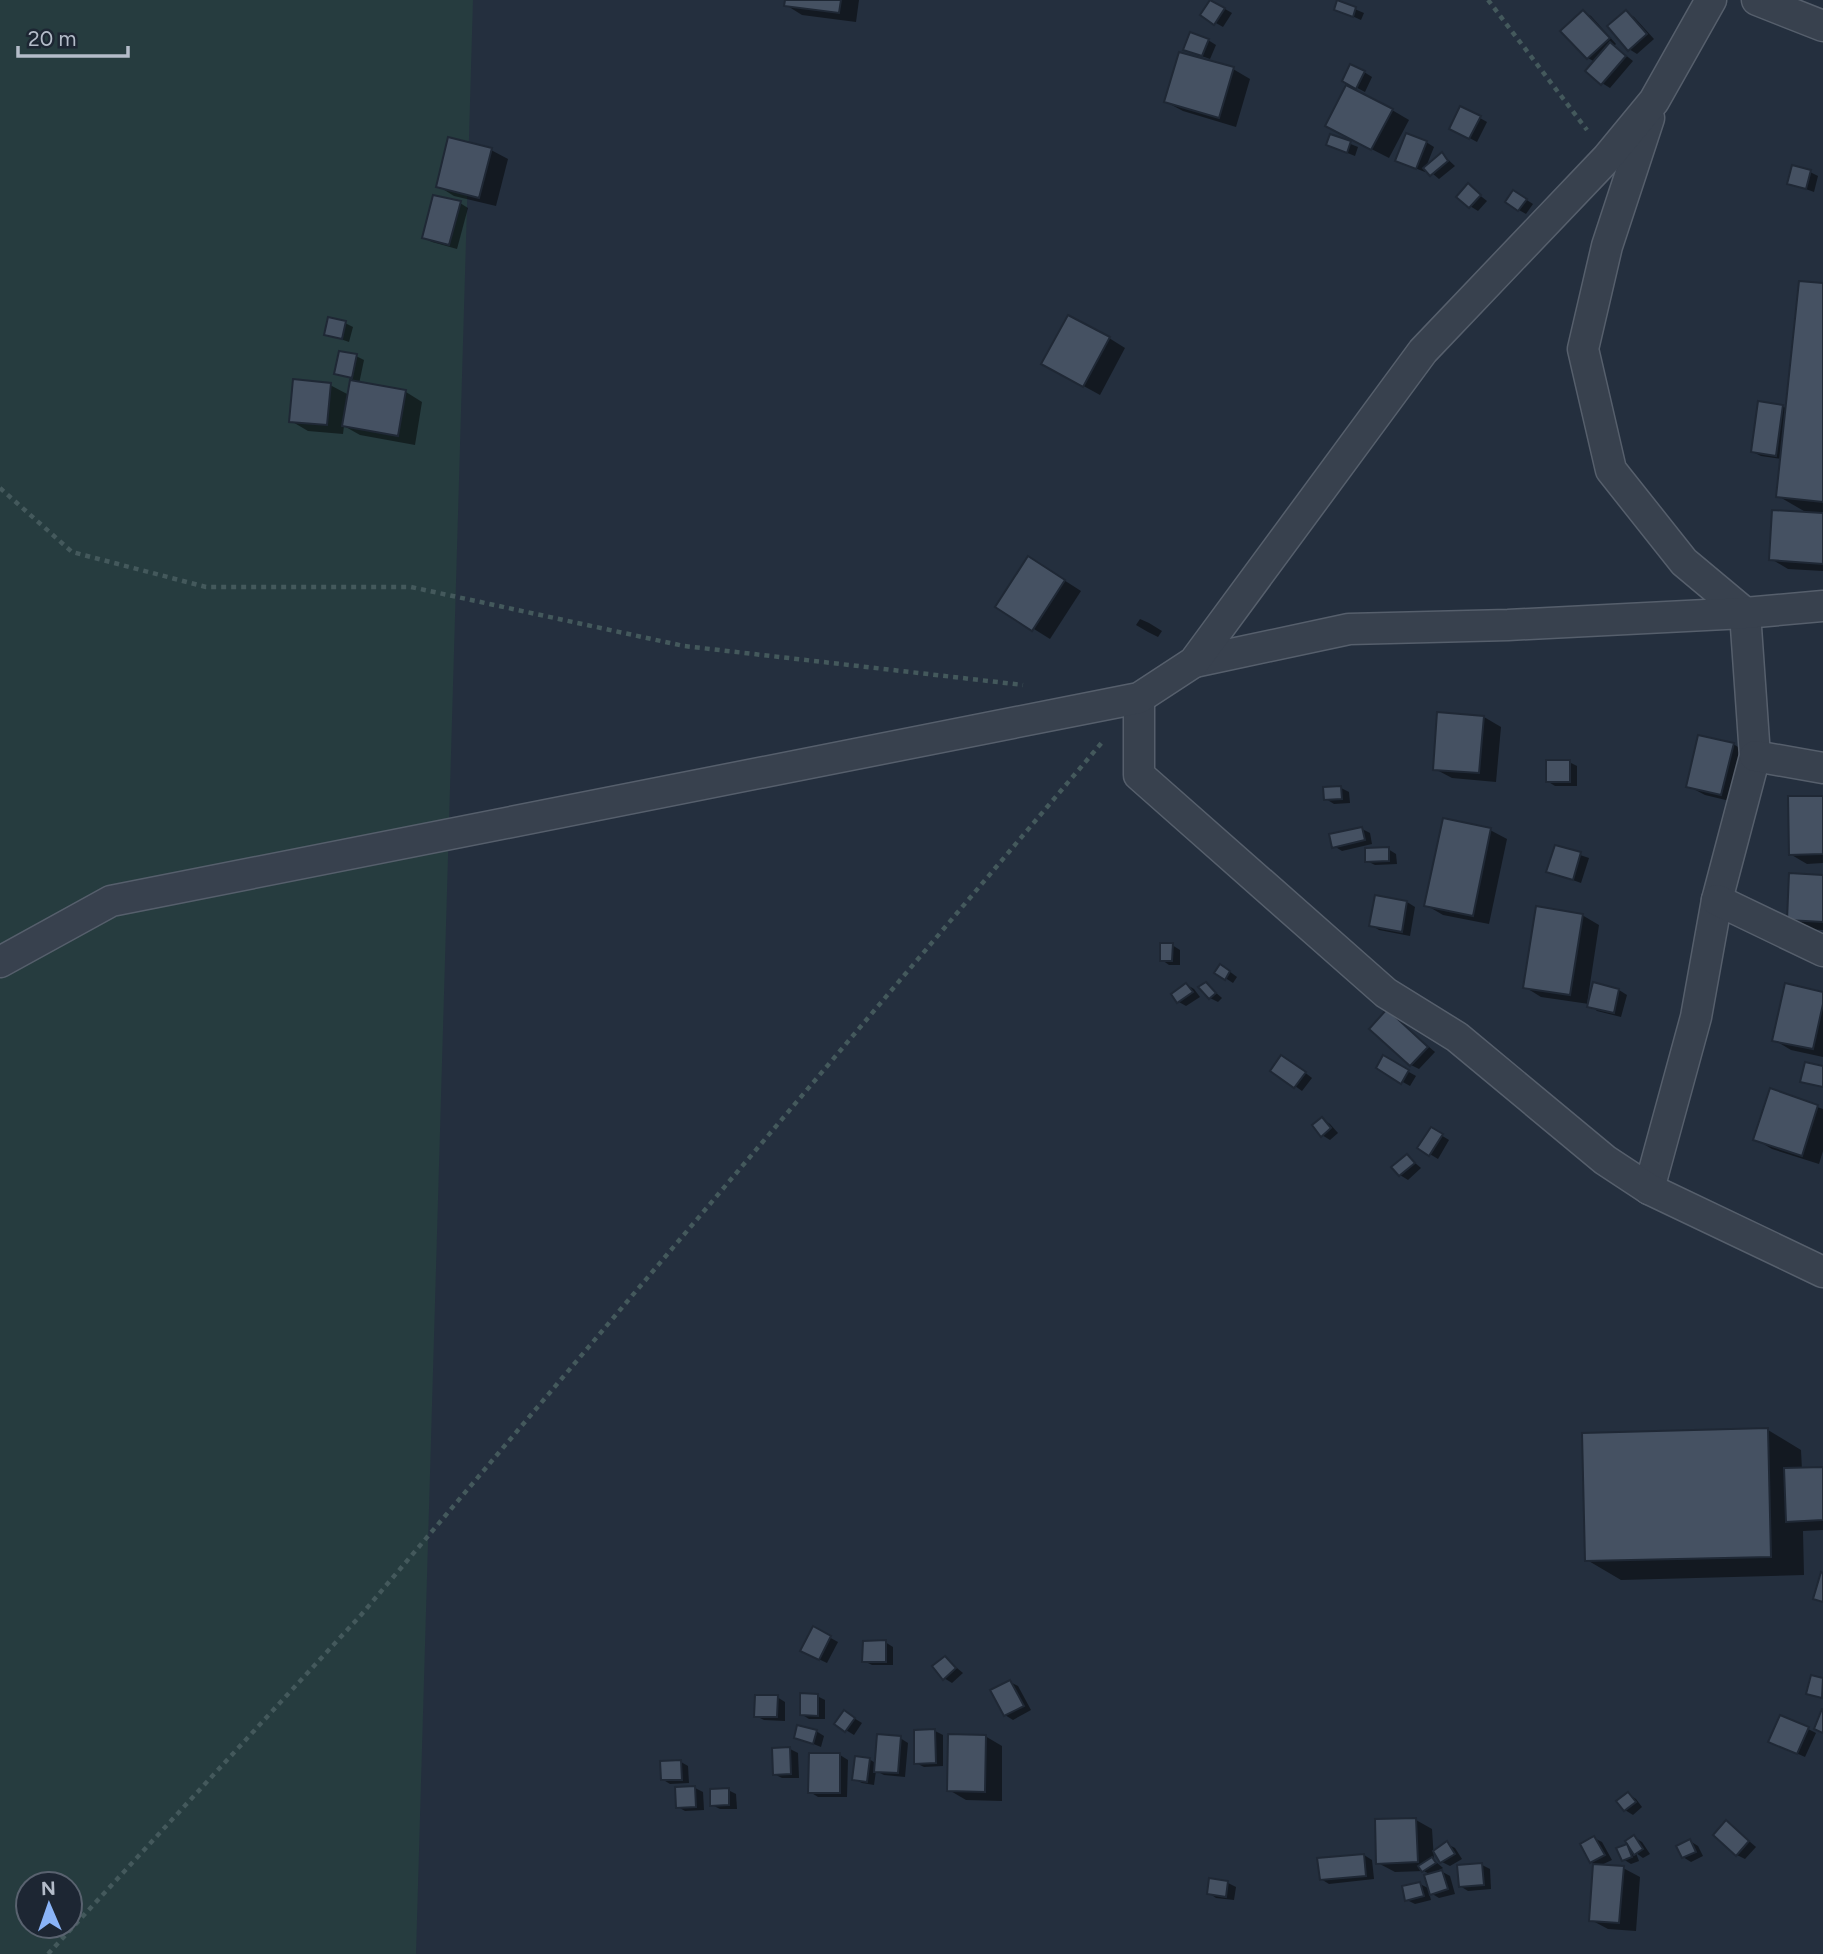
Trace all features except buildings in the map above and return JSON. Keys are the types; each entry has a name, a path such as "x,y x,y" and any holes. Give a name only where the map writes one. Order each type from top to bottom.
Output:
{"street":[{"path":"0,962 111,901 1139,698 1194,662 1423,351 1607,158 1654,101 1711,0"},
{"path":"1757,0 1823,26"},
{"path":"1649,1189 1696,1017 1717,900 1755,756 1745,613 1684,562 1611,470 1583,349 1607,246 1654,101"},
{"path":"1194,662 1349,629 1508,625 1745,613 1823,606"},
{"path":"1139,698 1139,775 1386,992 1457,1037 1605,1160 1649,1189 1823,1272"},
{"path":"1755,756 1823,768"},
{"path":"1717,900 1823,951"}],"path":[{"path":"1488,0 1607,158"},
{"path":"0,488 72,552 206,587 411,587 684,646 1029,685"},
{"path":"48,1954 361,1615 1139,698"}],"green space":[{"path":"0,0 473,0 416,1954 0,1954"}]}
